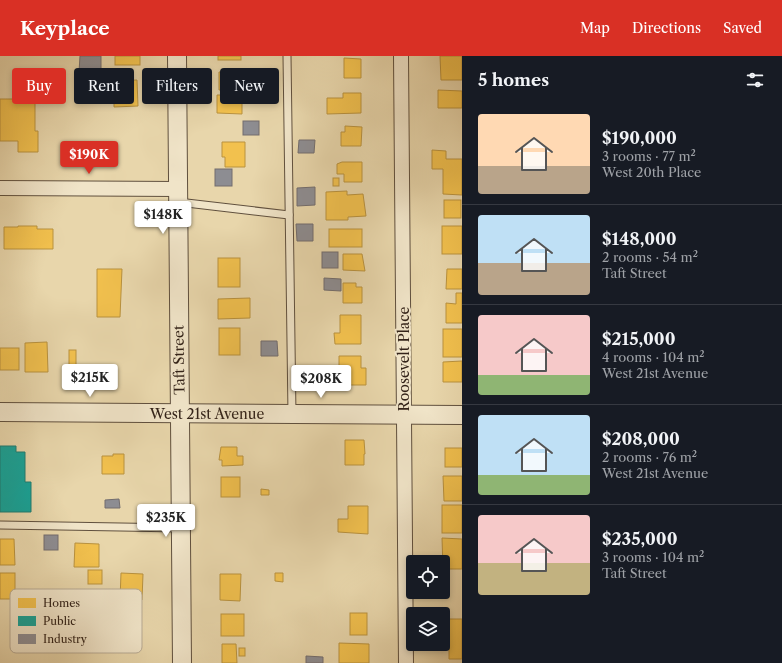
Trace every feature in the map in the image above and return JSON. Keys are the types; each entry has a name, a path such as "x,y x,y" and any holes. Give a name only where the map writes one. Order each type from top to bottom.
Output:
{"street":[{"name":"Taft Street","path":"177,56 182,663"},
{"name":"Roosevelt Place","path":"401,56 406,663"},
{"path":"0,188 178,195"},
{"name":"West 21st Avenue","path":"0,412 462,415"}],"lane":[{"path":"287,56 292,414"},
{"path":"178,195 289,215"},
{"path":"0,525 181,528"}],"building: Homes":[{"path":"115,56 140,56 140,65 115,65"},
{"path":"218,56 241,56 241,60 218,60"},
{"path":"440,56 462,56 462,80 441,80"},
{"path":"344,58 361,59 361,78 344,78"},
{"path":"219,72 220,72 220,90"},
{"path":"134,80 137,80 138,106 114,107 114,104 134,104"},
{"path":"438,90 462,91 462,108 438,108"},
{"path":"343,93 361,93 361,113 327,114 327,98 343,98"},
{"path":"217,95 220,95 220,104 242,104 242,114 217,113"},
{"path":"0,99 12,99 12,104 35,104 35,131 38,131 38,152 18,152 18,141 0,141"},
{"path":"345,126 362,127 361,146 341,146 341,132 345,132"},
{"path":"222,142 245,142 245,167 225,167 225,157 222,157"},
{"path":"432,150 446,151 446,159 462,159 462,195 443,194 443,169 432,169"},
{"path":"342,162 362,162 362,182 344,182 344,174 337,174 337,164"},
{"path":"333,178 339,178 339,186 333,186"},
{"path":"347,191 347,195 363,194 366,216 348,217 348,220 326,220 326,192"},
{"path":"444,200 461,200 461,218 444,218"},
{"path":"37,226 37,229 53,229 53,249 4,249 4,227"},
{"path":"442,226 462,226 462,254 442,254"},
{"path":"329,229 362,229 362,247 329,247"},
{"path":"343,254 362,254 365,271 343,270"},
{"path":"218,258 240,258 240,287 218,287"},
{"path":"97,269 122,269 120,317 97,317"},
{"path":"447,269 462,269 462,289 446,289"},
{"path":"343,283 356,283 356,287 362,287 362,303 343,303"},
{"path":"456,293 462,293 462,323 446,323 446,303 456,304"},
{"path":"250,298 250,318 218,319 218,299"},
{"path":"340,315 361,315 361,344 335,344 334,333 340,333"},
{"path":"219,328 240,328 240,355 219,355"},
{"path":"443,329 462,329 462,357 443,357"},
{"path":"47,342 48,372 25,372 25,343"},
{"path":"0,348 19,348 19,370 0,370"},
{"path":"69,350 76,350 76,365 69,365"},
{"path":"339,356 361,356 361,368 366,368 366,385 334,385 334,374 339,374"},
{"path":"462,361 462,382 443,382 443,362"},
{"path":"345,440 364,440 364,465 345,465"},
{"path":"221,447 237,447 237,456 243,456 243,465 222,466 222,460 219,460"},
{"path":"445,448 462,448 462,467 445,467"},
{"path":"113,454 124,454 124,474 102,474 102,456 113,456"},
{"path":"443,476 462,476 462,501 444,501"},
{"path":"221,477 240,477 240,497 221,497"},
{"path":"261,489 269,490 269,495 261,495"},
{"path":"442,505 462,505 462,533 442,533"},
{"path":"348,506 368,506 368,534 338,532 338,519 348,519"},
{"path":"442,538 462,539 462,569 450,569 450,555 443,555"},
{"path":"0,539 14,539 15,565 0,565"},
{"path":"75,543 99,544 99,567 74,567"},
{"path":"88,570 102,570 102,584 88,584"},
{"path":"0,573 15,573 15,589 10,589 10,599 0,599"},
{"path":"121,573 143,574 142,600 142,589 120,589"},
{"path":"275,573 283,573 283,582 275,581"},
{"path":"220,574 241,574 240,601 220,600"},
{"path":"350,613 367,613 367,635 350,635"},
{"path":"221,614 244,614 244,636 221,636"},
{"path":"450,619 462,619 462,659 449,659"},
{"path":"339,643 369,644 369,663 339,663"},
{"path":"222,644 236,644 237,663 222,663"},
{"path":"239,648 245,648 245,656 239,656"}],"building: Public":[{"path":"0,446 16,446 16,452 25,452 25,482 31,482 31,512 0,512"}],"building: Industry":[{"path":"80,56 101,56 101,68 79,68"},
{"path":"243,121 259,121 259,135 243,135"},
{"path":"299,140 315,140 314,153 298,153"},
{"path":"215,169 232,169 232,186 215,186"},
{"path":"315,187 315,205 297,206 297,188"},
{"path":"296,224 313,224 313,241 297,241"},
{"path":"322,252 338,252 338,268 322,268"},
{"path":"324,278 341,279 341,291 324,290"},
{"path":"261,341 277,341 278,356 261,356"},
{"path":"119,499 120,508 105,508 105,500"},
{"path":"44,535 58,535 58,550 44,550"},
{"path":"306,656 323,657 323,663 306,663"}]}
